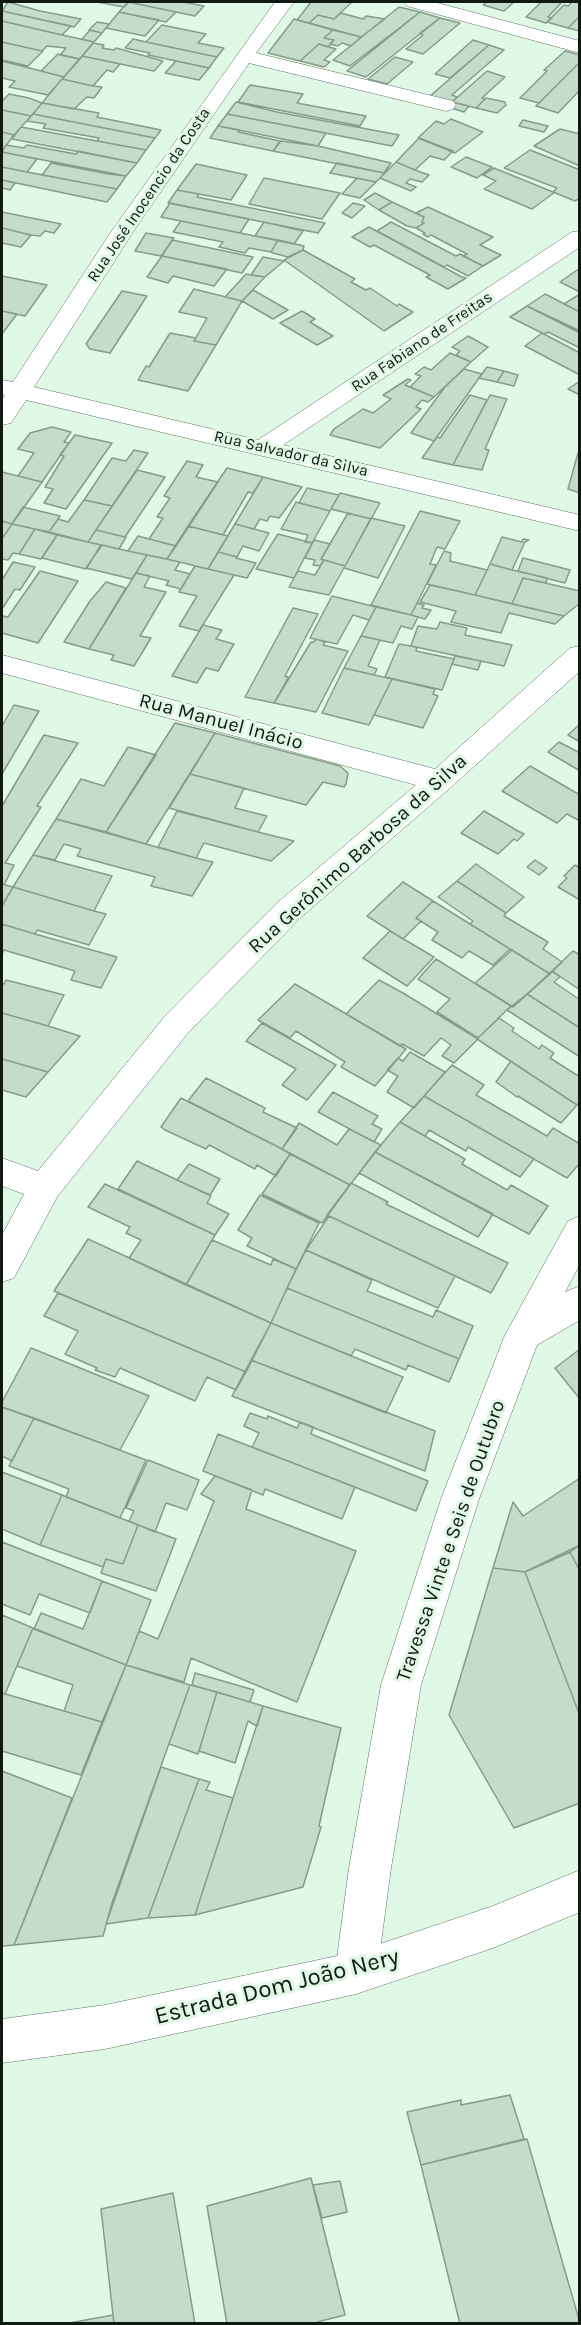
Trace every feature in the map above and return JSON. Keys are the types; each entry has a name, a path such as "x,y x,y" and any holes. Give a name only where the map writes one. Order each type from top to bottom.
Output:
{"street":[{"name":"Rua José Inocencio da Costa","path":"10,389 284,2"},
{"path":"414,2 579,47"},
{"path":"244,56 446,105"},
{"name":"Rua Fabiano de Freitas","path":"264,447 579,237"},
{"path":"2,418 10,389"},
{"name":"Rua Salvador da Silva","path":"10,389 579,523"},
{"name":"Rua Gerônimo Barbosa da Silva","path":"2,1267 45,1186 177,1024 288,911 440,781 579,655"},
{"name":"Rua Manuel Inácio","path":"2,664 440,781"},
{"path":"2,1172 45,1186"},
{"name":"Travessa Vinte e Seis de Outubro","path":"356,1973 370,1868 401,1685 460,1499 522,1335 579,1231"},
{"path":"522,1335 579,1301"},
{"name":"Estrada Dom João Nery","path":"2,2041 105,2027 356,1973 493,1927 579,1891"}],"building":[{"path":"8,2 81,19 74,27 2,11"},
{"path":"97,2 129,2 124,7"},
{"path":"128,2 176,12 166,22 119,12"},
{"path":"128,2 183,2 204,6 195,16"},
{"path":"311,2 352,2 334,19 318,15 309,23 297,20"},
{"path":"487,2 514,2 504,11 483,5"},
{"path":"541,2 562,2 548,17 552,18 546,23 526,17"},
{"path":"572,2 580,2 580,16 568,28 547,22 564,5 568,6"},
{"path":"399,7 420,12 350,66 333,60"},
{"path":"2,11 71,26 62,35 2,21"},
{"path":"119,12 159,20 145,36 106,28"},
{"path":"420,12 440,18 366,77 347,71"},
{"path":"341,13 363,19 366,16 385,19 361,37 309,23 318,15 334,19"},
{"path":"580,16 580,31 568,28"},
{"path":"440,18 460,23 423,54 406,49 423,35 420,33"},
{"path":"294,19 333,30 324,38 334,40 328,47 319,44 300,61 268,53"},
{"path":"2,21 94,42 80,59 60,55 66,48 47,46 42,51 2,42"},
{"path":"97,22 109,24 102,33 89,30"},
{"path":"162,25 206,34 198,43 224,48 217,57 146,42"},
{"path":"90,30 102,33 94,42 82,39"},
{"path":"333,30 361,37 351,46 342,43 338,46 330,44 334,40 324,38"},
{"path":"133,39 217,57 209,68 148,55 150,53 125,48"},
{"path":"473,40 489,45 450,78 435,74"},
{"path":"2,42 43,51 28,66 2,60"},
{"path":"93,43 104,45 102,48 114,50 116,48 163,61 154,71 82,56"},
{"path":"319,44 336,49 324,60 330,62 324,67 300,61"},
{"path":"489,45 504,50 452,95 457,97 452,102 430,96"},
{"path":"565,51 580,55 580,62 539,103 520,98 547,71 544,70"},
{"path":"58,54 80,59 64,77 41,71"},
{"path":"82,56 120,64 113,72 107,70 93,86 62,79"},
{"path":"395,57 413,62 387,84 368,79"},
{"path":"2,61 64,77 48,95 9,87 15,81 2,78"},
{"path":"176,61 209,68 199,80 165,73"},
{"path":"580,62 580,90 558,113 536,106"},
{"path":"487,71 505,77 482,98 485,99 476,108 452,102"},
{"path":"62,79 102,87 94,98 87,97 74,109 42,103"},
{"path":"250,85 303,94 297,103 366,116 360,126 238,102"},
{"path":"9,94 42,103 31,116 2,110 2,101"},
{"path":"486,98 505,102 506,105 497,113 476,108"},
{"path":"236,102 399,135 392,146 227,114"},
{"path":"452,102 469,106 464,112 448,107"},
{"path":"42,103 99,113 97,117 161,130 155,138 33,114"},
{"path":"2,110 31,116 14,135 2,132"},
{"path":"33,114 155,138 146,150 97,141 99,138 43,128 46,124 27,121"},
{"path":"227,114 326,133 318,146 218,126"},
{"path":"451,119 483,132 455,153 418,138 436,121 444,124"},
{"path":"523,120 548,126 544,132 519,126"},
{"path":"218,126 280,141 273,151 210,138"},
{"path":"21,127 146,150 137,163 12,139"},
{"path":"560,129 580,134 580,166 534,146"},
{"path":"2,132 14,135 2,151"},
{"path":"419,138 453,151 444,160 430,156 415,170 396,162"},
{"path":"281,141 318,146 391,163 384,173 273,151"},
{"path":"6,145 24,148 27,145 76,154 78,151 137,163 126,176 2,152"},
{"path":"530,150 580,170 580,198 575,201 553,192 557,188 504,168"},
{"path":"2,152 37,159 27,172 2,167"},
{"path":"466,157 492,167 477,178 451,167"},
{"path":"396,162 429,175 422,182 410,179 406,183 416,187 411,191 380,178"},
{"path":"51,163 126,176 117,189 42,175"},
{"path":"337,163 385,173 376,182 330,173"},
{"path":"196,164 247,175 231,200 177,190"},
{"path":"2,167 117,189 107,202 2,180"},
{"path":"494,168 555,192 532,209 484,189 496,181 483,175"},
{"path":"264,178 340,193 322,219 249,204"},
{"path":"357,178 376,182 360,198 342,194"},
{"path":"2,180 15,183 10,190 2,188"},
{"path":"177,190 199,194 197,197 325,223 318,233 168,203"},
{"path":"375,193 392,202 379,210 364,200"},
{"path":"392,202 424,217 422,222 424,223 416,228 407,226 379,210"},
{"path":"170,203 249,219 240,233 161,217"},
{"path":"353,203 365,206 352,218 342,213"},
{"path":"428,207 493,237 480,245 501,255 483,266 463,256 467,254 431,235 428,237 423,234 425,233 416,228 424,223 422,222 424,217 416,213"},
{"path":"2,212 61,224 54,233 45,231 40,236 31,235 2,228"},
{"path":"181,221 278,240 271,252 249,248 245,253 219,247 223,242 173,232"},
{"path":"264,222 303,231 294,244 255,236"},
{"path":"391,222 456,256 460,254 483,266 468,276 447,265 444,267 377,231"},
{"path":"369,227 466,278 448,289 426,277 430,275 374,245 370,247 352,237"},
{"path":"2,228 31,235 21,247 2,243"},
{"path":"146,233 174,238 161,256 135,251"},
{"path":"172,240 253,257 242,273 162,256"},
{"path":"278,240 304,246 303,250 288,257 273,253 271,252"},
{"path":"303,250 355,279 351,282 366,290 370,288 397,306 399,304 413,312 384,331 284,260"},
{"path":"162,256 227,269 214,286 173,276 168,283 147,277"},
{"path":"263,257 284,261 265,277 251,275"},
{"path":"577,270 580,272 580,292 560,282"},
{"path":"246,274 265,277 242,301 225,297"},
{"path":"2,276 47,285 25,316 2,311"},
{"path":"194,289 242,301 216,345 194,341 207,318 179,312"},
{"path":"253,290 288,310 273,319 242,301"},
{"path":"122,291 147,296 110,353 90,349 86,344"},
{"path":"545,294 580,312 580,331 527,306"},
{"path":"580,294 580,312 564,304"},
{"path":"527,306 580,333 580,348 510,317"},
{"path":"2,311 17,314 2,334"},
{"path":"302,311 315,319 310,322 333,336 317,345 280,323"},
{"path":"170,333 216,345 188,391 138,380"},
{"path":"542,333 580,353 580,375 525,346"},
{"path":"468,336 488,347 471,362 456,355 460,351 452,347"},
{"path":"450,353 471,362 434,397 410,387 421,376 415,374 424,367 431,370"},
{"path":"487,367 504,371 497,382 479,378"},
{"path":"464,369 482,374 434,441 411,433 445,387"},
{"path":"504,371 518,375 514,386 497,382"},
{"path":"408,379 411,380 405,385 434,397 428,402 422,400 416,407 421,409 380,448 330,435 334,429 363,409 373,413 391,399 383,395"},
{"path":"580,381 580,395 568,389"},
{"path":"470,395 487,400 453,465 422,458 437,437 440,438"},
{"path":"490,395 507,399 485,449 489,450 482,470 453,465"},
{"path":"52,427 71,432 64,442 69,443 42,482 18,476 34,453 18,449 30,433"},
{"path":"75,435 112,443 66,509 44,503 53,489 45,487 64,456 60,455"},
{"path":"134,450 148,453 112,506 84,500 112,458 126,461"},
{"path":"578,453 580,454 580,493 568,489"},
{"path":"187,461 203,465 196,477 218,482 176,546 149,539 163,518 157,517 170,498 164,496"},
{"path":"227,468 263,477 253,493 248,492 223,535 188,526"},
{"path":"137,470 165,477 125,537 96,530"},
{"path":"2,472 42,482 12,524 2,521"},
{"path":"263,477 302,487 279,518 270,516 267,521 260,519 254,529 235,524"},
{"path":"307,488 339,495 330,511 299,503"},
{"path":"340,493 380,503 371,519 331,509"},
{"path":"84,500 112,506 88,542 49,532 58,519 68,522"},
{"path":"296,502 330,511 312,543 305,542 308,535 281,529"},
{"path":"23,507 60,516 49,532 12,524"},
{"path":"420,511 460,521 445,549 437,547 430,564 436,565 411,615 371,605"},
{"path":"348,513 371,519 345,566 321,559"},
{"path":"371,518 405,526 378,578 344,568"},
{"path":"2,521 12,524 2,539"},
{"path":"12,524 35,529 19,554 13,553 8,560 2,559 2,539"},
{"path":"235,524 269,533 259,551 243,546 237,557 218,552"},
{"path":"188,526 228,536 208,569 167,559"},
{"path":"35,529 57,535 41,559 19,554"},
{"path":"96,530 126,537 119,549 88,542"},
{"path":"278,534 312,543 294,578 256,569"},
{"path":"57,535 101,545 86,569 42,558"},
{"path":"138,536 176,546 167,559 128,551"},
{"path":"502,537 522,542 523,539 529,540 525,542 512,570 490,564"},
{"path":"314,540 330,544 321,559 324,560 320,566 313,565 315,560 305,558"},
{"path":"102,545 147,555 132,579 86,568"},
{"path":"444,551 451,553 450,561 487,570 475,595 427,584"},
{"path":"218,552 256,563 247,578 208,569"},
{"path":"147,555 180,562 175,570 190,574 181,589 166,585 169,581 136,573"},
{"path":"523,558 570,570 565,583 518,571"},
{"path":"324,560 345,566 329,595 289,587 298,571 315,575"},
{"path":"13,562 35,567 20,590 15,589 2,609 2,580"},
{"path":"490,564 547,578 546,583 523,578 512,604 475,595"},
{"path":"195,566 234,575 199,631 179,626 197,596 179,592"},
{"path":"40,571 78,581 38,643 2,633 3,616 8,617"},
{"path":"136,573 150,576 144,587 166,592 140,636 151,638 134,666 111,660 114,655 89,649"},
{"path":"523,578 580,591 580,603 564,616 512,604"},
{"path":"106,582 126,588 89,649 64,642 90,601"},
{"path":"430,585 564,616 555,624 509,613 501,633 451,622 456,611 420,602"},
{"path":"332,596 376,607 369,620 353,615 337,644 310,638"},
{"path":"417,603 424,605 422,608 431,610 425,619 411,615"},
{"path":"376,607 418,617 412,629 401,626 393,643 361,636"},
{"path":"293,608 318,614 285,676 288,677 285,684 274,703 245,697"},
{"path":"440,622 467,628 465,635 512,645 504,666 411,646 418,626 437,629"},
{"path":"203,625 222,630 216,639 234,644 218,671 206,668 197,683 172,676"},
{"path":"361,636 380,640 368,666 377,669 374,675 344,668"},
{"path":"316,639 325,642 323,645 348,651 316,712 274,703 311,642"},
{"path":"399,644 417,647 416,651 454,659 442,690 385,677"},
{"path":"455,656 481,661 478,670 452,664"},
{"path":"344,668 392,679 369,725 322,713"},
{"path":"392,679 435,689 433,694 438,696 423,728 374,715"},
{"path":"14,705 39,711 2,774 2,726"},
{"path":"175,723 215,733 146,844 106,832"},
{"path":"580,724 580,742 568,735"},
{"path":"215,733 340,766 348,773 346,784 344,787 323,782 306,805 190,774"},
{"path":"44,735 78,743 37,806 41,807 5,863 14,865 4,885 2,884 2,806"},
{"path":"559,742 580,753 580,771 548,752"},
{"path":"128,747 156,755 106,832 56,819 81,779 104,786"},
{"path":"530,766 580,795 580,821 567,814 557,823 502,791"},
{"path":"190,774 244,788 235,808 267,816 258,832 169,808"},
{"path":"177,811 294,841 271,861 204,843 196,858 158,847"},
{"path":"484,811 524,834 517,841 514,839 498,854 461,833"},
{"path":"56,819 213,862 192,896 151,886 155,877 77,856 81,849 64,844 55,860 33,855"},
{"path":"33,855 112,876 94,911 13,887"},
{"path":"535,860 547,868 539,875 527,867"},
{"path":"476,864 524,897 506,913 457,881"},
{"path":"575,865 580,868 580,900 558,887 567,878 564,876"},
{"path":"457,881 506,913 504,916 548,942 543,949 562,962 550,974 470,924 473,921 438,897"},
{"path":"403,882 433,901 416,918 421,921 403,939 367,916"},
{"path":"2,884 13,887 2,906"},
{"path":"13,887 106,914 89,945 37,930 35,934 2,924 2,906"},
{"path":"433,901 510,949 493,965 469,951 462,958 432,940 438,932 416,918"},
{"path":"2,924 117,957 101,988 71,980 75,971 4,950 2,954"},
{"path":"390,931 434,957 407,986 363,958"},
{"path":"512,950 550,974 513,1007 475,983"},
{"path":"573,951 580,955 580,987 577,988 552,971"},
{"path":"436,959 511,1006 478,1038 437,1012 450,999 418,979"},
{"path":"552,971 560,977 554,982 580,1000 580,1028 527,994"},
{"path":"6,980 64,995 48,1026 2,1013 2,983 4,984"},
{"path":"379,980 478,1039 454,1063 442,1056 451,1045 441,1038 424,1056 402,1044 400,1046 346,1014"},
{"path":"295,984 406,1049 375,1086 341,1067 345,1062 296,1031 290,1038 258,1020"},
{"path":"527,994 580,1028 580,1057 507,1010"},
{"path":"2,1013 80,1036 48,1072 2,1059"},
{"path":"499,1018 514,1028 512,1031 539,1049 542,1045 554,1053 550,1058 580,1077 580,1102 577,1105 477,1039"},
{"path":"262,1023 336,1065 307,1100 282,1085 296,1069 246,1041"},
{"path":"410,1052 445,1072 414,1108 387,1092 398,1076 387,1070 398,1058 403,1061"},
{"path":"2,1059 48,1072 26,1097 2,1090"},
{"path":"511,1061 577,1105 561,1123 496,1082"},
{"path":"452,1065 484,1085 476,1095 547,1136 553,1128 580,1144 580,1163 567,1178 424,1096"},
{"path":"206,1078 265,1108 263,1112 297,1128 282,1149 188,1101"},
{"path":"333,1092 378,1116 372,1124 382,1129 374,1142 318,1112"},
{"path":"424,1096 534,1159 520,1177 468,1147 466,1151 429,1130 425,1136 400,1122"},
{"path":"181,1098 290,1154 276,1176 257,1165 255,1169 209,1145 206,1149 161,1127"},
{"path":"400,1122 465,1159 462,1164 507,1190 511,1185 548,1206 529,1234 375,1152"},
{"path":"299,1123 337,1145 349,1129 381,1145 350,1185 282,1149"},
{"path":"375,1152 493,1214 478,1237 359,1173"},
{"path":"290,1154 350,1185 322,1223 262,1194"},
{"path":"137,1161 211,1196 207,1203 229,1214 215,1235 118,1189"},
{"path":"189,1164 220,1179 210,1195 177,1180"},
{"path":"351,1183 388,1202 386,1204 508,1263 491,1293 327,1215"},
{"path":"105,1184 215,1235 186,1285 129,1258 141,1240 126,1233 130,1227 88,1207"},
{"path":"260,1195 319,1223 296,1269 247,1246 252,1238 238,1230"},
{"path":"329,1216 455,1276 438,1308 306,1250"},
{"path":"88,1239 271,1323 246,1372 54,1291"},
{"path":"212,1240 271,1265 273,1259 296,1269 271,1323 186,1285"},
{"path":"306,1250 372,1280 367,1291 433,1317 436,1310 473,1326 459,1359 287,1288"},
{"path":"287,1288 459,1359 449,1382 408,1365 406,1370 355,1349 351,1356 271,1323"},
{"path":"58,1293 246,1372 236,1390 207,1377 195,1401 120,1368 115,1377 95,1370 97,1368 65,1354 78,1331 44,1316"},
{"path":"271,1323 403,1377 386,1413 251,1360"},
{"path":"31,1348 149,1396 120,1450 2,1407 2,1402"},
{"path":"580,1349 580,1399 555,1368"},
{"path":"251,1360 435,1431 425,1471 232,1396"},
{"path":"2,1407 34,1418 12,1461 2,1456"},
{"path":"250,1413 267,1419 268,1416 297,1428 300,1422 313,1427 311,1434 428,1481 416,1511 252,1447 259,1433 244,1426"},
{"path":"34,1418 146,1460 120,1518 66,1497 69,1489 9,1466"},
{"path":"218,1434 355,1487 342,1519 265,1489 263,1495 203,1471"},
{"path":"148,1460 199,1480 187,1510 166,1503 155,1532 129,1521 134,1511 126,1508"},
{"path":"2,1472 62,1495 40,1545 2,1529"},
{"path":"215,1476 252,1490 246,1509 356,1551 297,1702 191,1658 184,1682 126,1665 139,1631 158,1639 214,1501 201,1494"},
{"path":"580,1478 580,1545 525,1572 493,1568 513,1502 523,1516"},
{"path":"62,1495 138,1525 123,1564 106,1559 103,1567 40,1545"},
{"path":"138,1525 176,1539 156,1591 101,1573 106,1559 123,1564"},
{"path":"2,1542 102,1581 90,1613 39,1594 30,1615 2,1604"},
{"path":"580,1545 580,1571 570,1552"},
{"path":"570,1552 580,1571 580,1716 525,1572"},
{"path":"493,1568 525,1572 580,1716 580,1803 514,1828 449,1715"},
{"path":"102,1581 151,1600 126,1665 34,1629 41,1613 83,1629"},
{"path":"2,1615 33,1628 5,1694 2,1693"},
{"path":"33,1628 126,1665 102,1722 64,1711 73,1685 17,1666"},
{"path":"126,1665 190,1685 112,1903 103,1936 14,1945"},
{"path":"195,1673 254,1690 250,1702 192,1685"},
{"path":"190,1685 217,1692 198,1754 169,1744"},
{"path":"217,1692 263,1706 257,1726 248,1721 235,1763 199,1751"},
{"path":"2,1693 102,1722 81,1775 2,1751"},
{"path":"263,1706 341,1728 319,1826 321,1827 303,1887 195,1915"},
{"path":"161,1767 199,1779 148,1918 106,1924"},
{"path":"2,1771 72,1798 14,1945 2,1946"},
{"path":"199,1779 210,1782 206,1790 233,1798 195,1915 148,1918"},
{"path":"510,2095 524,2139 421,2165 407,2112 461,2100 461,2105"},
{"path":"527,2139 580,2323 460,2324 421,2165"},
{"path":"311,2178 345,2315 317,2322 317,2324 227,2324 207,2206"},
{"path":"340,2181 347,2212 322,2218 313,2185"},
{"path":"173,2193 195,2324 114,2324 101,2209"},
{"path":"113,2315 114,2324 64,2324"}]}
